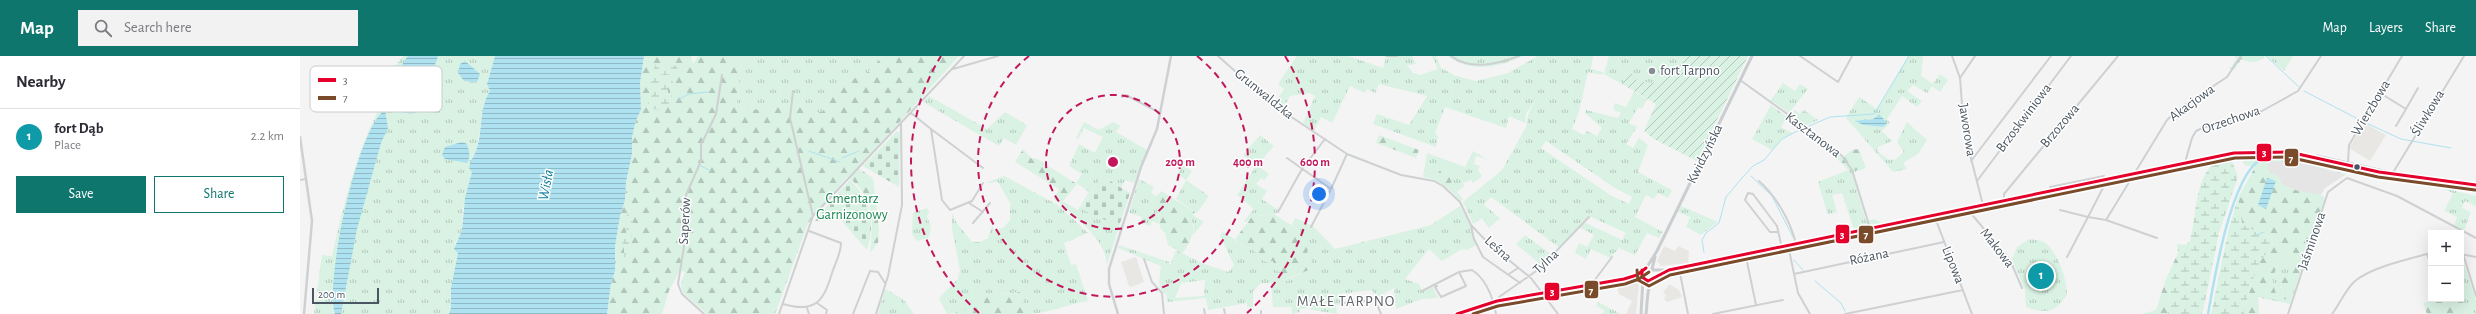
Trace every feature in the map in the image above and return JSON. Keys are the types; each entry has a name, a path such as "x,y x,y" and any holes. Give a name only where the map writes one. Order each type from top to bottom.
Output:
{"main road":[{"path":"1118,314 1108,274 1141,167 1155,135 1161,114 1171,56"},
{"name":"Kwidzyńska","path":"1657,251 1752,56"},
{"path":"300,137 312,221 304,314"},
{"path":"1647,268 1652,270 1669,270 1680,268 2234,152 2282,152 2305,155 2398,174 2476,185"},
{"path":"1457,314 1499,300 1594,285 1637,275 1642,270 1647,268 1657,251"},
{"path":"1654,276 1652,270 1657,251"},
{"path":"1642,270 1642,314"},
{"path":"1646,314 1651,280 1654,276 1669,270"},
{"path":"1624,279 1642,278 1651,280"}],"street":[{"path":"779,314 814,216 964,56"},
{"path":"952,70 998,56"},
{"name":"Grunwaldzka","path":"1218,56 1272,104 1347,154 1401,175 1434,180 1444,186 1460,202"},
{"path":"1387,56 1397,56"},
{"path":"1451,56 1462,63 1480,65 1519,56"},
{"path":"1800,56 1838,82 1852,56"},
{"name":"Jaworowa","path":"1952,56 1960,78 1962,117 1971,161 1983,205"},
{"path":"1960,78 1975,56"},
{"path":"1971,161 2051,56"},
{"name":"Brzoskwiniowa","path":"1977,181 2071,56"},
{"name":"Brzozowa","path":"2004,197 2004,194 2118,56"},
{"name":"Akacjowa","path":"2106,220 2172,114 2227,77 2241,56"},
{"name":"Orzechowa","path":"2186,159 2192,138 2196,132 2205,127 2237,120 2262,111 2293,94 2302,88 2321,56"},
{"name":"Wierzbowa","path":"2348,163 2349,145 2402,56"},
{"name":"Śliwkowa","path":"2394,171 2464,56"},
{"name":"Saperów","path":"704,314 682,294 678,284 686,234 686,195 702,161 701,145 714,120 722,75"},
{"name":"Kasztanowa","path":"1740,80 1825,141 1848,162 1853,173 1870,229"},
{"path":"2396,126 2418,88"},
{"path":"793,92 790,118 814,216"},
{"path":"2380,93 2406,109"},
{"path":"1122,97 1126,95 1161,114"},
{"path":"911,113 983,168"},
{"path":"876,314 892,260 902,205 902,123"},
{"path":"931,129 942,202 952,211 969,203 977,195 983,183"},
{"path":"1278,212 1302,169 1325,139"},
{"path":"1311,228 1347,154"},
{"path":"1287,158 1331,189"},
{"path":"2050,187 2104,176"},
{"name":"Jaśminowa","path":"2288,314 2328,192 2348,178 2397,196 2476,238"},
{"path":"300,180 306,179"},
{"path":"1759,181 1774,196 1791,226 1795,240"},
{"path":"2066,257 2106,182"},
{"path":"1778,232 1770,232 1745,200 1748,193 1753,194 1776,224 1778,232 1781,244"},
{"name":"Leśna","path":"1460,202 1471,225 1489,244 1529,277 1558,314"},
{"path":"969,203 983,212"},
{"path":"973,223 990,203"},
{"path":"2060,210 2106,220 2157,238"},
{"name":"Makowa","path":"1969,211 2010,260 2022,288"},
{"name":"Lipowa","path":"1934,215 1972,314"},
{"name":"Tylna","path":"1499,300 1499,297 1529,277 1560,249 1589,217"},
{"path":"1471,225 1474,239 1483,257 1520,283"},
{"path":"783,304 807,308 817,303 827,291 841,245 838,241 809,231"},
{"name":"Różana","path":"1794,274 1944,242"},
{"path":"1788,245 1798,293 1810,314"},
{"path":"2332,314 2350,287 2360,278 2373,271 2427,254"},
{"path":"2464,254 2476,257"},
{"path":"1594,285 1594,281 1612,257"},
{"path":"1746,257 1756,305"},
{"path":"1144,259 1152,282 1162,292 1164,314"},
{"path":"2464,260 2476,296"},
{"path":"1509,274 1518,268"},
{"path":"1680,268 1688,314"},
{"path":"1458,272 1466,286 1441,297 1435,287 1458,272 1470,269 1478,274 1493,302 1496,314"},
{"path":"853,314 870,272 878,272 885,283"},
{"path":"1422,291 1441,283"},
{"path":"1845,314 1963,290"},
{"path":"1344,303 1375,300 1381,314"},
{"path":"1713,314 1783,300"},
{"path":"817,303 827,310 826,314"},
{"path":"807,308 809,314"},
{"path":"1204,309 1205,314"},
{"path":"1224,309 1225,314"}],"shaded area":[{"path":"2364,123 2386,135 2370,161 2349,148"},
{"path":"2268,160 2305,163 2345,175 2325,188 2321,195 2316,195 2295,190 2281,184 2280,179 2268,170"},
{"path":"1664,246 1675,251 1678,246 1689,251 1688,263 1661,266 1657,261"},
{"path":"1136,257 1144,282 1131,287 1129,286 1121,262"},
{"path":"1632,280 1639,283 1636,314 1626,314 1632,301 1619,294 1616,283"},
{"path":"1669,284 1679,290 1682,297 1667,302 1664,299 1666,295 1663,293"}],"green space":[{"path":"403,56 495,56 487,84 490,91 484,103 477,149 472,157 472,172 463,209 462,230 455,244 458,253 451,288 451,308 449,314 314,314 322,255 332,256 352,177 366,138 378,112 442,112 442,66 394,66"},
{"path":"644,56 691,56 693,64 698,56 742,56 736,110 769,109 787,103 789,106 819,112 823,111 834,88 868,72 883,56 959,56 858,168 873,178 879,230 878,243 870,253 872,220 868,201 856,184 847,177 808,223 775,314 707,314 683,293 681,284 685,272 680,270 669,291 662,314 607,314 611,283 615,271 615,246 620,216 625,200 626,182 632,154 632,137 636,120 641,110 640,83"},
{"path":"742,56 883,56 868,72 834,88 823,111 815,112 789,106 787,103 769,109 736,110"},
{"path":"1297,56 1348,56 1383,68 1386,57 1382,56 1412,56 1416,64 1407,65 1413,73 1420,75 1438,69 1432,56 1436,56 1441,68 1456,76 1476,81 1508,73 1538,56 1593,56 1591,69 1603,72 1602,75 1588,72 1580,108 1572,129 1584,135 1587,131 1597,136 1602,128 1585,113 1586,110 1618,118 1621,113 1613,109 1615,103 1626,107 1634,92 1647,99 1642,109 1638,107 1629,123 1637,127 1626,144 1633,148 1639,138 1648,145 1638,172 1672,190 1668,198 1658,193 1654,199 1646,195 1635,217 1663,232 1659,238 1647,233 1635,255 1619,248 1610,258 1591,249 1586,259 1575,253 1579,243 1587,247 1594,235 1579,227 1560,248 1491,197 1484,205 1500,218 1489,228 1482,218 1473,224 1463,202 1502,170 1526,127 1528,115 1534,102 1526,114 1525,123 1509,116 1506,128 1445,107 1435,133 1438,136 1436,147 1373,124 1377,114 1409,125 1427,96 1379,84 1375,93 1367,89 1365,93 1350,86 1332,123 1321,117 1314,131 1303,123 1315,96 1309,93 1290,96 1282,110 1274,104 1284,89 1278,84","holes":["1546,141 1615,188 1632,197 1629,204 1610,195 1541,148","1589,216 1626,233 1622,240 1584,222"]},
{"path":"1448,56 1523,56 1494,66 1475,67 1466,65"},
{"name":"fort Tarpno","path":"1609,56 1686,56 1670,75 1658,82 1650,83 1634,79 1629,68 1622,84 1604,74"},
{"path":"1686,56 1748,56 1697,161 1654,139 1644,131 1656,104 1622,84 1629,68 1635,79 1643,82 1658,82 1670,75"},
{"path":"1908,56 1923,56 1921,76 1933,84 1940,74 1948,80 1940,92 1932,86 1927,93 1913,85 1907,91 1922,101 1917,107 1902,96 1887,119 1890,123 1882,131 1892,141 1878,147 1877,151 1889,160 1896,159 1904,152 1897,142 1907,122 1927,140 1918,154 1903,163 1907,169 1893,172 1846,118 1859,97 1877,109","holes":["1877,115 1883,127 1864,125 1862,123 1855,122 1873,119"]},
{"path":"2234,56 2265,56 2257,62 2241,59 2235,69 2230,69 2236,59"},
{"path":"2267,56 2293,56 2284,71"},
{"path":"656,63 678,66 671,88 672,98 666,110 650,109 647,105 652,95 647,84 656,77 669,77 667,83 669,101 671,75 652,75"},
{"path":"1783,83 1795,91 1800,84 1808,89 1789,113 1771,100"},
{"path":"929,96 987,129 1005,112 1027,125 1016,145 1004,138 999,146 923,102"},
{"path":"1771,105 1787,117 1781,127 1792,133 1782,139 1772,150 1752,139"},
{"path":"1795,110 1800,114 1804,110 1818,120 1805,126 1790,116"},
{"path":"1084,122 1099,130 1113,122 1120,126 1116,132 1147,150 1134,183 1125,180 1121,187 1102,176 1081,208 1119,226 1107,265 1106,257 1099,242 1071,213 1071,206 1078,210 1089,192 1076,183 1082,174 1069,166 1079,144 1095,153 1103,137 1084,128 1078,139 1076,138"},
{"path":"897,131 900,133 899,187 863,166"},
{"path":"1260,135 1274,146 1257,165 1269,174 1264,180 1261,178 1256,184 1267,191 1262,199 1278,210 1276,214 1260,215 1246,222 1244,221 1254,209 1237,195 1256,166 1243,155"},
{"path":"1379,135 1419,150 1416,158 1376,143"},
{"path":"1825,143 1842,158 1852,150 1859,149 1864,163 1857,170 1848,170 1824,145"},
{"path":"1023,149 1032,159 1035,158 1043,162 1049,169 1048,166 1077,184 1063,201 1071,206 1071,213 1054,199 1059,189 1015,162"},
{"path":"1473,151 1487,159 1476,156 1474,164 1480,166 1478,170 1482,176 1473,183 1471,180 1463,183 1464,186 1457,192 1463,199 1461,201 1448,188 1451,185 1443,167 1433,179 1423,177 1427,153 1465,167"},
{"path":"2276,154 2297,156 2327,170 2305,163 2268,161 2268,170 2280,179 2281,184 2295,190 2321,195 2325,198 2291,300 2283,299 2282,287 2279,283 2280,277 2289,272 2294,254 2291,249 2288,255 2280,259 2272,279 2277,298 2266,296 2266,299 2258,297 2259,314 2244,314 2248,296 2257,270 2261,260 2272,245 2273,240 2242,224 2238,198 2255,167 2244,165 2243,155"},
{"path":"2231,158 2238,177 2219,233 2203,311 2201,314 2167,314 2170,309 2169,281 2183,263 2178,253 2177,244 2186,245 2190,241 2196,204 2203,178 2210,168 2219,161"},
{"path":"1864,163 1866,168 1852,173 1866,221 1874,219 1884,224 1854,230 1842,193 1832,195 1837,212 1828,215 1818,182 1848,170 1857,170"},
{"path":"1183,165 1192,171 1186,180 1178,174"},
{"path":"1443,167 1453,171 1451,185 1448,188 1433,179"},
{"path":"2329,170 2346,174 2345,175"},
{"path":"1004,176 1058,205 1088,233 1064,243 1071,265 1076,264 1088,301 1050,311 1026,314 1020,292 1002,294 965,311 947,314 939,298 958,279 960,270 952,229 952,213 956,222 972,242 980,242 988,238 992,226 995,230 1003,228 1010,220 1010,203 998,182 985,183"},
{"path":"1102,176 1130,193 1119,226 1081,209"},
{"path":"1139,179 1154,187 1151,192 1154,195 1151,201 1157,209 1160,224 1152,221 1150,226 1140,222 1142,217 1129,213"},
{"name":"Cmentarz Garnizonowy","path":"850,180 857,187 867,203 871,221 871,230 867,250 841,220 815,221 836,195 840,197 838,193"},
{"path":"1186,180 1209,196 1197,213 1176,199"},
{"path":"2439,187 2476,196 2476,206 2465,201 2462,208 2471,212 2464,231 2454,226 2457,217 2444,211 2453,193"},
{"path":"1161,191 1195,212 1191,220 1193,224 1192,237 1183,253 1168,245 1165,233 1160,228 1160,221 1156,207 1151,201 1154,195 1157,196"},
{"path":"2238,198 2242,224 2273,240 2272,245 2261,260 2248,296 2244,314 2211,314 2228,232"},
{"path":"1460,206 1471,225 1476,245 1467,250 1462,249 1442,261 1429,249 1405,279 1419,284 1422,292 1433,287 1438,298 1422,299 1396,309 1394,288 1376,298 1372,290 1339,294 1341,304 1336,305 1337,314 1311,310 1310,308 1300,309 1300,312 1292,314 1291,307 1273,307 1271,283 1261,283 1253,291 1253,307 1247,307 1247,303 1208,310 1206,298 1167,302 1166,294 1163,293 1159,285 1161,285 1159,283 1161,266 1118,248 1119,245 1169,262 1170,266 1176,250 1204,264 1228,272 1234,265 1220,236 1223,231 1246,248 1250,247 1266,262 1273,261 1289,281 1289,279 1314,268 1307,254 1309,238 1292,225 1295,218 1313,226 1335,249 1431,225","holes":["1205,280 1204,296 1175,298 1181,283"]},
{"path":"1681,206 1718,222 1701,235 1686,227 1690,217 1678,212"},
{"path":"927,208 929,212 927,216 930,227 930,235 928,238 917,241 912,234 913,213"},
{"path":"1272,213 1310,237 1307,254 1314,268 1289,278 1289,281 1282,281 1282,273 1274,269 1273,261 1266,262 1250,247 1246,248 1235,239 1251,218"},
{"path":"627,214 633,217 633,227 630,244 624,258 624,247 621,240 626,234"},
{"path":"1193,215 1204,222 1193,235 1194,226 1191,220"},
{"path":"1525,235 1552,255 1541,265 1516,244"},
{"path":"2029,239 2042,241 2049,246 2054,252 2061,266 2067,289 2067,295 2054,309 2039,311 2026,307 2025,290 2012,259 2017,247"},
{"path":"2291,249 2294,254 2289,272 2280,277 2283,299 2291,300 2290,304 2266,299 2266,296 2277,298 2272,279 2280,259 2288,255"},
{"path":"2178,253 2183,263 2169,281 2170,309 2167,314 2142,314 2156,310 2166,279"},
{"path":"2464,264 2476,300 2476,314 2467,314 2463,302"},
{"path":"885,289 903,299 914,314 878,314"},
{"path":"1020,292 1026,314 953,314 963,309 966,310 976,298"},
{"path":"2428,301 2463,302 2467,314 2427,314 2423,303"},
{"path":"1598,302 1621,314 1603,314 1604,310 1596,306"}],"water":[{"path":"408,56 438,56 435,66 401,66"},
{"name":"Wisła","path":"495,56 644,56 640,83 641,110 636,120 632,137 632,154 626,182 625,200 620,216 615,246 615,271 611,283 607,314 449,314 451,308 451,288 458,253 454,249 462,230 465,198 472,172 469,168 470,162 479,141 484,104 490,91 487,84"},
{"path":"465,61 480,74 477,82 464,81 458,73 460,64"},
{"path":"383,112 385,112 388,128 381,143 357,229 341,314 335,314 333,297 334,271 346,206 354,173 364,144 375,122"},
{"path":"1879,114 1887,123 1883,127 1864,125 1854,121 1873,119"},
{"path":"462,142 467,144 469,156 467,163 445,159 442,155 445,147"},
{"path":"2267,178 2276,181 2266,209 2258,205"}],"waterway":[{"path":"1807,127 1830,117 1874,114 1909,56"},
{"path":"2266,56 2299,87"},
{"path":"2304,91 2360,120"},
{"path":"679,99 689,94 708,92"},
{"path":"2364,122 2401,139 2451,148"},
{"path":"1704,252 1702,240 1706,233 1719,223 1726,197 1753,166 1764,160 1782,139 1803,128"},
{"path":"809,151 840,162"},
{"path":"842,158 859,151"},
{"path":"2208,314 2220,252 2235,201 2244,180 2255,164 2267,157 2287,157 2345,171 2366,172 2401,181 2448,185 2476,192"},
{"path":"701,166 709,170"},
{"path":"1751,176 1772,196 1793,237"},
{"path":"2254,236 2264,232"},
{"path":"1794,260 1803,270"},
{"path":"1815,281 1841,303 1845,311"}],"transit line":[{"name":"3","path":"1642,270 1642,277 1648,281 1669,270 2234,153 2289,152 2379,172 2476,185"},
{"name":"7","path":"1637,270 1638,280 1649,286 1670,275 2235,158 2288,157 2378,177 2475,190"},
{"name":"3","path":"1457,314 1497,301 1624,279 1637,275 1646,268"},
{"name":"7","path":"1473,314 1498,306 1625,284 1639,279 1649,272"}],"place":[{"name":"fort Tarpno","path":"1652,71"},
{"name":"fort Dąb","path":"2041,276"}],"district":[{"name":"MAŁE TARPNO","path":"1346,301"}]}
